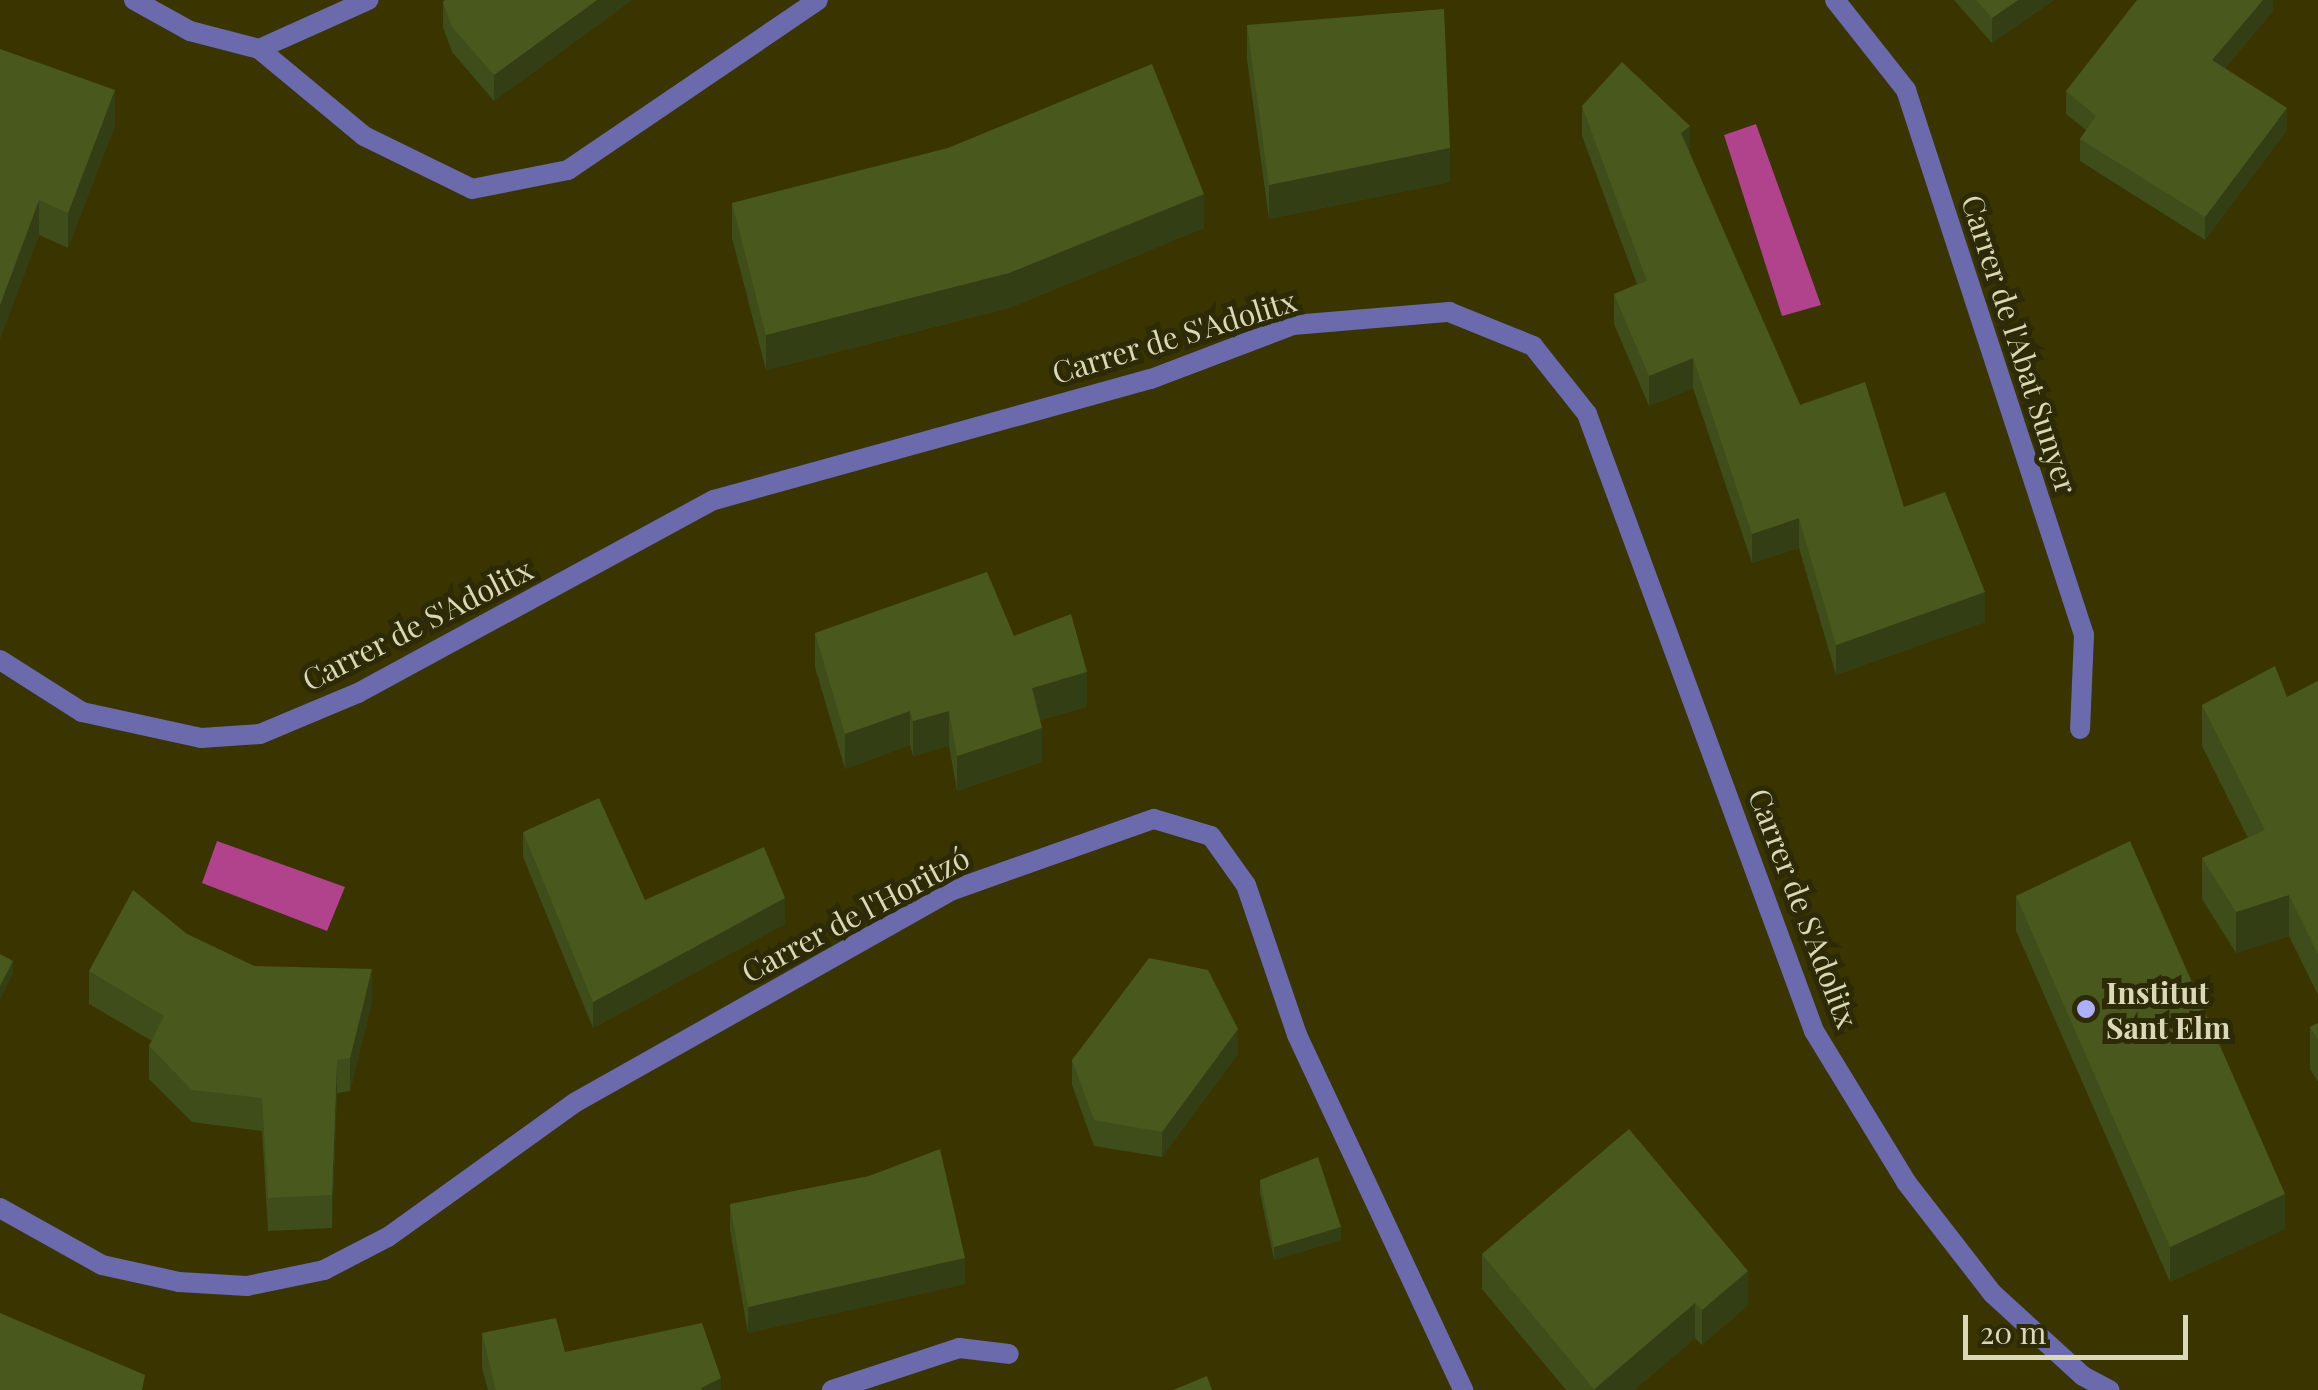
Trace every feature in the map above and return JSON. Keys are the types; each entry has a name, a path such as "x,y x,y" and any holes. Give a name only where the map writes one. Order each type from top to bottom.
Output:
{"street":[{"path":"134,0 190,31 260,48 364,136 472,188 568,170 818,0"},
{"path":"260,48 368,0"},
{"name":"Carrer de l'Abat Sunyer","path":"1835,0 1906,90 2084,635 2080,730"},
{"name":"Carrer de S'Adolitx","path":"0,660 82,712 201,738 260,734 358,692 714,500 1152,379 1293,325 1450,312 1533,346 1587,414 1814,1031 1906,1182 1992,1293 2083,1376 2109,1390"},
{"name":"Carrer de l'Horitzó","path":"0,1208 102,1265 179,1282 247,1286 324,1270 388,1237 576,1102 953,890 1154,820 1210,836 1246,885 1296,1035 1464,1390"},
{"path":"832,1390 959,1348 1009,1354"}],"shaded area":[{"path":"1756,124 1821,305 1782,316 1724,135"},
{"path":"217,841 345,887 327,931 202,883"}],"building":[{"path":"445,0 597,0 494,75 452,27"},
{"path":"1976,0 2018,0 1992,18"},
{"path":"2137,0 2263,0 2212,60 2287,108 2205,217 2080,139 2096,116 2066,91"},
{"path":"1444,9 1450,148 1269,185 1247,25"},
{"path":"0,49 115,90 68,213 39,200 0,305"},
{"path":"1622,62 1690,126 1681,133 1800,405 1865,382 1904,507 1945,492 1985,592 1836,645 1799,518 1752,534 1693,358 1649,376 1614,294 1647,281 1582,106"},
{"path":"1152,64 1204,194 1009,273 766,335 732,203 948,148"},
{"path":"987,572 1014,636 1071,614 1087,672 1032,688 1042,728 957,756 949,711 913,721 910,711 845,734 815,633"},
{"path":"2275,666 2287,697 2318,681 2318,954 2289,895 2236,912 2202,858 2265,830 2202,705"},
{"path":"599,798 645,900 764,847 785,898 593,1002 523,832"},
{"path":"2130,841 2285,1194 2170,1247 2016,896"},
{"path":"133,890 187,934 254,966 372,969 350,1058 337,1060 332,1195 268,1198 262,1098 192,1090 149,1046 164,1016 89,971"},
{"path":"0,954 13,961 0,986"},
{"path":"1149,958 1208,970 1238,1029 1162,1132 1094,1120 1072,1060"},
{"path":"2318,1023 2318,1040 2310,1027"},
{"path":"1629,1129 1748,1271 1702,1310 1695,1303 1594,1389 1482,1254"},
{"path":"940,1149 965,1258 748,1307 730,1204 869,1176"},
{"path":"1318,1157 1341,1227 1274,1247 1260,1180"},
{"path":"0,1313 145,1375 142,1390 0,1390"},
{"path":"556,1318 565,1352 702,1323 721,1378 702,1390 496,1390 482,1333"},
{"path":"1207,1376 1212,1390 1173,1390"}],"place":[{"name":"Institut Sant Elm","path":"2086,1009"}]}
